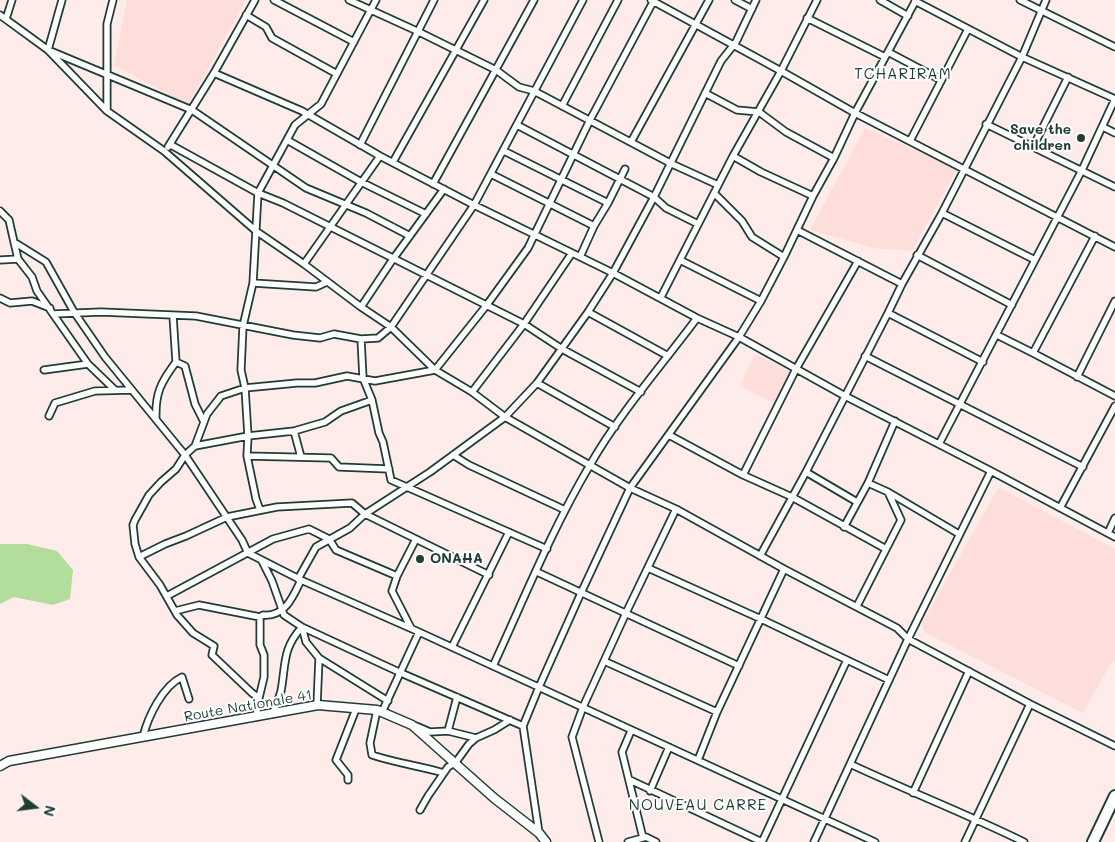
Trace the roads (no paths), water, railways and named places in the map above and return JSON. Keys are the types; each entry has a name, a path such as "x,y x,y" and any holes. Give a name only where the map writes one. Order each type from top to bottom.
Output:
{"highway":[{"path":"1093,842 1115,796"},
{"path":"1098,842 1115,808"}],"street":[{"path":"6,19 12,0"},
{"path":"48,50 62,0"},
{"path":"107,111 107,24 113,0"},
{"path":"164,151 171,145 255,0"},
{"path":"274,0 354,42"},
{"path":"349,0 496,70 519,87 534,91 672,164 718,186"},
{"path":"260,510 247,456 248,436 245,388 241,370 244,326 253,284 258,193 295,124 321,104 376,0"},
{"path":"360,145 434,0"},
{"path":"392,162 484,0"},
{"path":"433,184 534,0"},
{"path":"0,298 10,303 32,301 51,311 196,316 293,336 320,338 334,334 361,339 378,338 392,327 474,205 583,0"},
{"path":"562,106 618,0"},
{"path":"631,142 709,0"},
{"path":"736,0 752,9"},
{"path":"175,611 199,605 260,617 263,615 269,616 283,610 290,602 316,546 350,528 365,514 505,417 537,383 588,312 613,273 672,164 721,61 733,45 756,0"},
{"path":"661,298 732,156 781,70 817,0"},
{"path":"880,0 908,16"},
{"path":"1020,0 1115,47"},
{"path":"760,556 806,472 917,255 942,213 1022,57 1046,0"},
{"path":"258,698 212,656 214,646 194,633 177,615 167,596 139,557 135,544 133,525 149,495 176,469 185,455 195,446 207,414 222,396 245,388 297,383 315,384 348,376 375,380 435,370 486,306 528,248 590,120 652,1 781,70 855,113 1115,247"},
{"path":"540,833 523,726 581,593 630,488 739,337 761,301 855,113 916,1 1022,57 1115,99 1082,170 939,444"},
{"path":"0,15 48,50 107,111 164,151 256,231 361,307 392,327 435,370 472,392 505,417 630,488 676,509 784,569 898,628 908,639 1030,704 1115,746"},
{"path":"246,15 266,27 272,38 337,74"},
{"path":"807,18 941,80"},
{"path":"910,141 968,28"},
{"path":"48,50 192,110 306,188 366,213 410,236"},
{"path":"214,72 308,115 433,184 613,273 697,318 739,337 845,396 1115,537"},
{"path":"1033,147 1068,78"},
{"path":"705,93 737,110 758,112 786,132 834,158"},
{"path":"986,124 1115,187"},
{"path":"517,125 654,197 666,208 698,224"},
{"path":"1103,127 1115,133"},
{"path":"287,140 361,182 426,214"},
{"path":"171,145 258,193 282,203 524,324 562,349 641,392"},
{"path":"504,151 608,203"},
{"path":"304,264 380,156"},
{"path":"732,156 761,172 813,196"},
{"path":"580,257 594,226 625,170"},
{"path":"491,174 594,226"},
{"path":"361,307 444,189"},
{"path":"714,192 742,221 752,237 784,257"},
{"path":"0,211 9,220 18,259 32,277 37,291 88,364 114,390"},
{"path":"942,213 1035,260"},
{"path":"797,230 902,284"},
{"path":"1033,353 1095,236"},
{"path":"14,242 46,262 74,312 132,390 185,455 242,540 248,553 300,580 411,628 875,842"},
{"path":"472,392 524,324 572,253"},
{"path":"917,255 1012,305"},
{"path":"0,260 18,259"},
{"path":"680,260 761,301"},
{"path":"743,475 796,369 858,261"},
{"path":"253,284 316,287 327,282"},
{"path":"1077,376 1115,301"},
{"path":"588,312 668,356"},
{"path":"888,313 983,362"},
{"path":"156,420 157,394 161,384 176,362 173,316"},
{"path":"493,666 565,510 590,464 615,427 697,318"},
{"path":"997,335 1115,396"},
{"path":"361,339 363,378 372,400 391,480 547,549"},
{"path":"866,356 1083,467"},
{"path":"176,362 185,366 195,404 204,422"},
{"path":"44,370 88,364"},
{"path":"537,383 615,427"},
{"path":"49,416 55,402 95,391 132,390"},
{"path":"195,446 248,436 294,431 325,422 341,411 372,400"},
{"path":"1060,508 1115,406"},
{"path":"844,527 868,483 895,421"},
{"path":"294,431 301,457"},
{"path":"668,435 743,475 792,498 886,549"},
{"path":"452,455 469,465 565,510"},
{"path":"247,456 331,458 339,467 388,469"},
{"path":"814,842 908,639 991,471"},
{"path":"806,472 857,502"},
{"path":"868,483 888,492 959,534"},
{"path":"857,606 901,520 888,492"},
{"path":"139,557 227,517 277,507 352,503 365,514 489,575"},
{"path":"599,842 572,737 604,661 676,509"},
{"path":"1108,533 1115,518"},
{"path":"167,596 273,539 309,530 330,539 336,550 397,576"},
{"path":"452,647 510,532"},
{"path":"411,628 392,591 397,576 416,539"},
{"path":"262,561 272,580 284,615 302,627 401,673 523,726"},
{"path":"648,568 889,680"},
{"path":"698,760 717,712 784,569"},
{"path":"537,572 739,666"},
{"path":"256,717 258,698 264,677 264,654 260,645 260,617"},
{"path":"302,627 306,642 319,658 388,701"},
{"path":"273,714 280,693 286,654 292,638 302,627"},
{"path":"419,632 388,701 380,711 370,742 372,755 408,766 425,767 444,773"},
{"path":"317,706 319,658"},
{"path":"630,780 762,842 847,660"},
{"path":"604,661 717,712"},
{"path":"913,793 969,671"},
{"path":"143,737 145,726 164,691 173,681 182,677 189,699"},
{"path":"448,731 456,697"},
{"path":"964,842 1030,704"},
{"name":"Route Nationale 41","path":"0,766 10,761 317,706 380,711 412,725 456,762 494,798 540,833 546,842"},
{"path":"348,780 348,775 336,760 356,709"},
{"path":"420,810 448,767 456,762 468,744 510,720"},
{"path":"412,725 430,732 448,731 476,738"},
{"path":"631,731 622,752 643,838"},
{"path":"650,791 668,747"},
{"path":"850,764 913,793 975,818 1024,842"},
{"path":"628,842 646,837 656,842"}],"place":[{"name":"Save the children","path":"1081,138"},
{"name":"ONAHA","path":"420,559"}],"district":[{"name":"TCHARIRAM","path":"903,74"},
{"name":"NOUVEAU CARRE","path":"698,805"}]}
